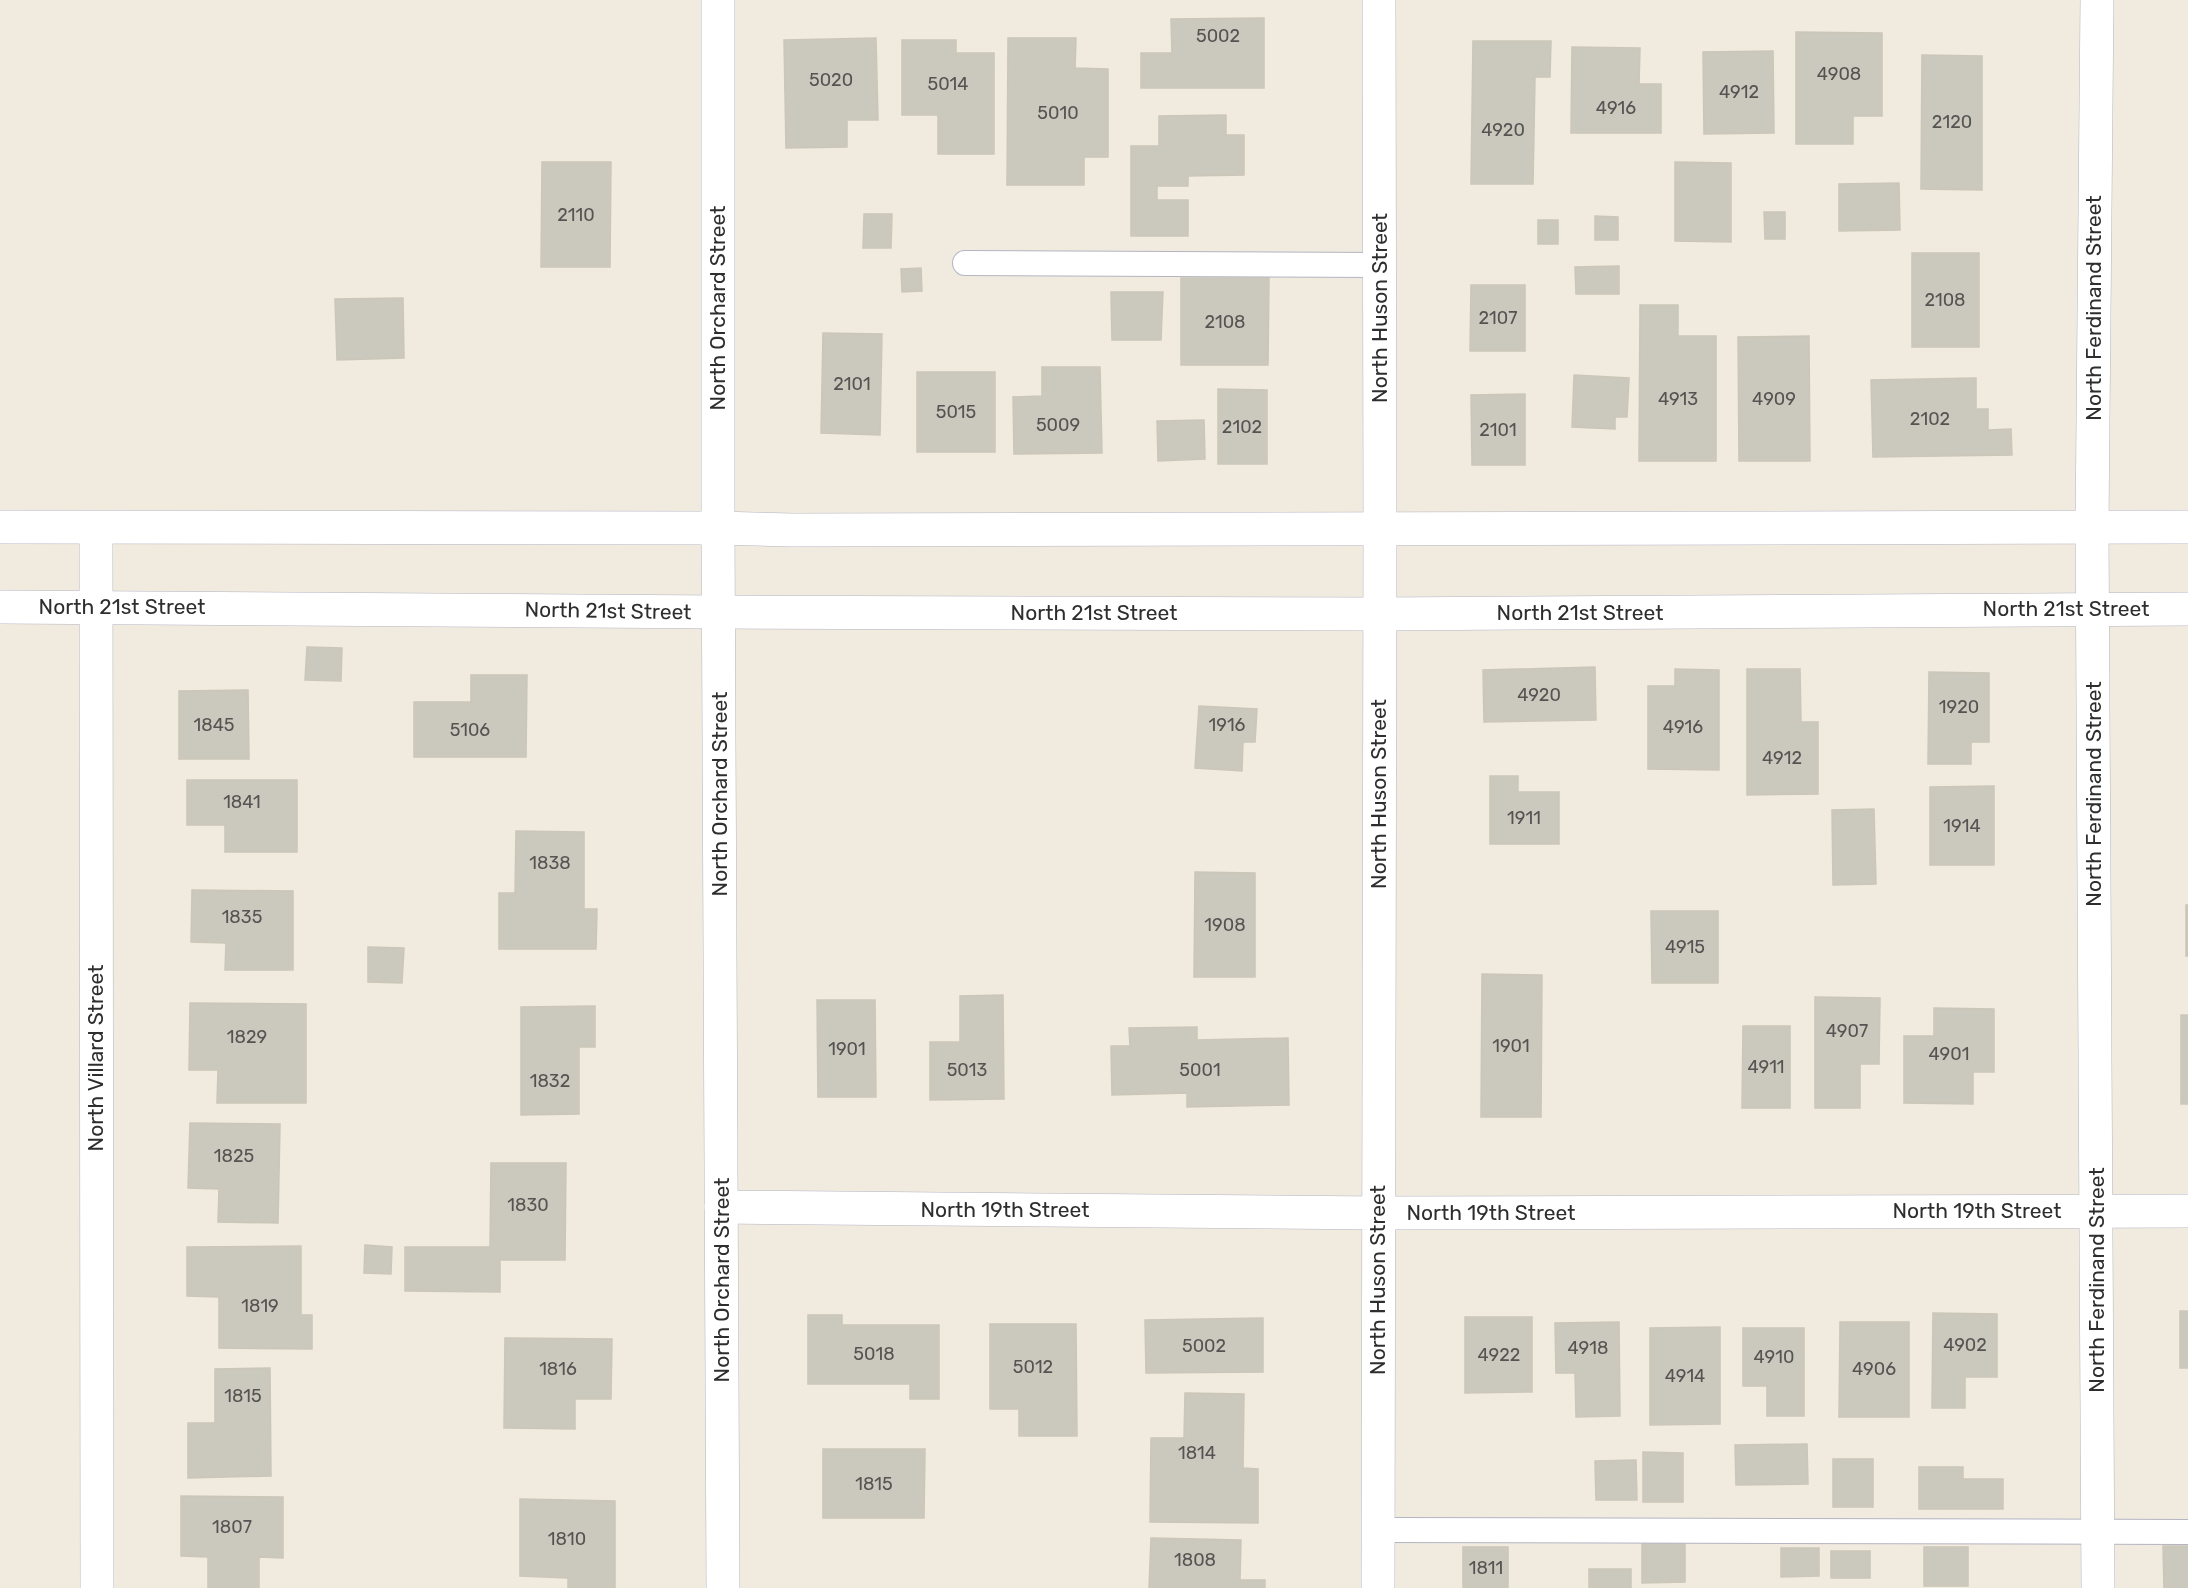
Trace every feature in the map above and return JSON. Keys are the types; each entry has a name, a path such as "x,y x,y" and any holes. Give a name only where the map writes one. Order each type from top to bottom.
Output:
{"street":[{"name":"North Orchard Street","path":"718,0 723,1588"},
{"name":"North Huson Street","path":"1378,1588 1379,0"},
{"name":"North Ferdinand Street","path":"2097,0 2092,609 2098,1588"},
{"path":"0,527 792,530 2188,527"},
{"name":"North Villard Street","path":"96,528 97,1588"},
{"name":"North 21st Street","path":"0,606 720,612 1380,614 2188,609"},
{"name":"North 19th Street","path":"721,1207 1378,1213 2188,1211"}],"lane":[{"path":"965,263 1380,265"},
{"path":"1378,1530 2188,1532"}],"building":[{"path":"1264,18 1264,88 1141,88 1141,53 1172,53 1171,19"},
{"path":"1796,32 1882,33 1882,116 1853,116 1853,144 1796,144"},
{"path":"876,38 878,120 847,120 847,147 786,148 784,40"},
{"path":"1008,38 1076,38 1075,68 1108,69 1108,157 1084,157 1084,185 1007,185"},
{"path":"902,40 956,40 956,53 994,53 994,154 938,154 938,115 902,115"},
{"path":"1473,41 1551,41 1550,77 1535,77 1533,184 1471,184"},
{"path":"1572,47 1640,48 1639,84 1661,84 1661,133 1571,133"},
{"path":"1773,51 1774,133 1704,134 1703,52"},
{"path":"1922,55 1982,56 1982,190 1921,189"},
{"path":"1226,115 1226,135 1244,135 1244,175 1188,176 1188,186 1157,186 1157,200 1188,200 1188,236 1131,236 1131,146 1159,146 1159,116"},
{"path":"542,162 611,162 610,267 541,267"},
{"path":"1675,162 1731,163 1731,242 1675,241"},
{"path":"1899,183 1900,230 1839,231 1839,184"},
{"path":"1764,212 1785,212 1785,239 1765,239"},
{"path":"864,214 892,214 891,248 863,248"},
{"path":"1595,216 1618,217 1618,240 1595,240"},
{"path":"1538,220 1558,220 1558,244 1538,244"},
{"path":"1912,253 1979,253 1979,347 1912,347"},
{"path":"1619,266 1619,294 1576,294 1575,267"},
{"path":"921,268 922,291 902,292 901,269"},
{"path":"1181,278 1269,278 1268,365 1181,365"},
{"path":"1471,285 1525,285 1525,351 1470,351"},
{"path":"1111,292 1163,292 1161,340 1112,340"},
{"path":"403,298 404,358 337,360 335,299"},
{"path":"1640,305 1678,305 1678,336 1716,336 1716,461 1639,461"},
{"path":"823,333 882,334 880,435 821,433"},
{"path":"1809,336 1810,461 1739,461 1738,337"},
{"path":"1042,367 1100,367 1102,453 1014,454 1013,397 1042,396"},
{"path":"917,372 995,372 995,452 917,452"},
{"path":"1574,375 1629,378 1627,417 1615,417 1615,429 1572,427"},
{"path":"1976,378 1976,409 1988,409 1988,430 2011,429 2012,455 1873,457 1871,380"},
{"path":"1218,389 1267,390 1267,464 1218,464"},
{"path":"1525,394 1525,465 1472,465 1471,395"},
{"path":"1204,420 1205,459 1158,461 1157,421"},
{"path":"307,647 342,648 341,681 305,680"},
{"path":"1595,667 1596,720 1484,722 1483,670"},
{"path":"1675,669 1719,670 1719,770 1648,769 1648,686 1675,686"},
{"path":"1747,669 1800,669 1801,722 1818,722 1818,794 1747,795"},
{"path":"1929,672 1989,673 1989,742 1971,742 1971,764 1928,764"},
{"path":"471,675 527,675 526,757 414,757 414,702 471,702"},
{"path":"248,690 249,759 179,759 179,691"},
{"path":"1199,706 1257,709 1255,742 1243,742 1242,771 1195,768"},
{"path":"1490,776 1518,776 1518,792 1559,792 1559,844 1490,844"},
{"path":"187,780 297,780 297,852 225,852 225,825 187,825"},
{"path":"1994,786 1994,865 1930,865 1930,787"},
{"path":"1874,809 1876,884 1833,885 1832,810"},
{"path":"516,831 584,832 584,909 597,909 596,949 499,949 499,893 515,893"},
{"path":"1195,872 1255,873 1255,977 1194,977"},
{"path":"192,890 293,891 293,970 225,970 226,943 191,942"},
{"path":"2186,905 2188,905 2188,956 2186,956"},
{"path":"1651,911 1718,911 1718,983 1652,983"},
{"path":"368,947 404,948 402,983 368,982"},
{"path":"1482,974 1542,975 1541,1117 1481,1117"},
{"path":"1003,995 1004,1099 930,1100 930,1042 960,1042 960,996"},
{"path":"1815,997 1880,998 1879,1064 1860,1064 1860,1108 1815,1108"},
{"path":"817,1000 875,1000 876,1097 818,1097"},
{"path":"190,1003 306,1004 306,1103 217,1103 218,1070 189,1070"},
{"path":"595,1006 595,1047 579,1047 579,1114 521,1115 521,1007"},
{"path":"1934,1008 1994,1009 1994,1072 1973,1072 1973,1104 1904,1103 1904,1036 1934,1036"},
{"path":"2181,1015 2188,1015 2188,1104 2181,1104"},
{"path":"1743,1026 1790,1026 1790,1108 1742,1108"},
{"path":"1197,1027 1197,1040 1288,1038 1289,1105 1187,1107 1187,1093 1112,1095 1111,1046 1130,1046 1129,1028"},
{"path":"190,1123 280,1124 278,1223 218,1222 219,1189 188,1188"},
{"path":"491,1163 566,1163 565,1260 500,1260 500,1292 405,1291 405,1247 490,1247"},
{"path":"365,1245 392,1247 391,1274 364,1273"},
{"path":"301,1246 301,1315 312,1315 312,1349 219,1348 219,1297 187,1296 187,1247"},
{"path":"2180,1311 2188,1311 2188,1368 2180,1368"},
{"path":"1933,1313 1997,1314 1997,1377 1965,1377 1965,1408 1932,1408"},
{"path":"808,1315 842,1315 842,1325 939,1325 939,1399 910,1399 910,1384 808,1384"},
{"path":"1465,1317 1532,1317 1532,1392 1465,1393"},
{"path":"1263,1318 1263,1372 1146,1373 1145,1320"},
{"path":"1619,1322 1620,1416 1576,1417 1575,1373 1556,1373 1555,1323"},
{"path":"1840,1322 1909,1322 1909,1417 1839,1417"},
{"path":"990,1324 1076,1324 1077,1436 1019,1436 1019,1409 990,1409"},
{"path":"1720,1327 1720,1424 1650,1425 1650,1328"},
{"path":"1743,1328 1804,1328 1804,1416 1767,1416 1767,1386 1743,1386"},
{"path":"505,1338 612,1339 611,1399 575,1399 575,1429 504,1428"},
{"path":"270,1368 271,1476 188,1478 188,1423 215,1423 215,1369"},
{"path":"1185,1393 1244,1394 1243,1468 1258,1469 1258,1523 1150,1522 1151,1438 1184,1438"},
{"path":"1807,1444 1808,1484 1736,1485 1735,1445"},
{"path":"823,1449 925,1449 924,1518 823,1518"},
{"path":"1643,1452 1683,1453 1683,1502 1643,1502"},
{"path":"1833,1459 1873,1459 1873,1507 1833,1507"},
{"path":"1636,1460 1637,1500 1596,1500 1595,1461"},
{"path":"1919,1467 1963,1467 1963,1479 2003,1479 2003,1509 1919,1509"},
{"path":"181,1496 283,1497 283,1558 259,1557 259,1588 208,1588 208,1557 181,1556"},
{"path":"520,1499 615,1501 615,1588 568,1588 568,1578 520,1576"},
{"path":"1151,1538 1241,1540 1240,1580 1265,1580 1265,1588 1149,1588"},
{"path":"1642,1544 1685,1544 1685,1582 1642,1583"},
{"path":"2163,1546 2188,1546 2188,1588 2164,1588"},
{"path":"1463,1547 1508,1547 1508,1588 1463,1588"},
{"path":"1924,1547 1968,1547 1968,1586 1924,1586"},
{"path":"1781,1548 1819,1548 1819,1576 1781,1577"},
{"path":"1831,1551 1870,1551 1870,1578 1831,1578"},
{"path":"1589,1569 1631,1569 1631,1588 1589,1588"}]}
